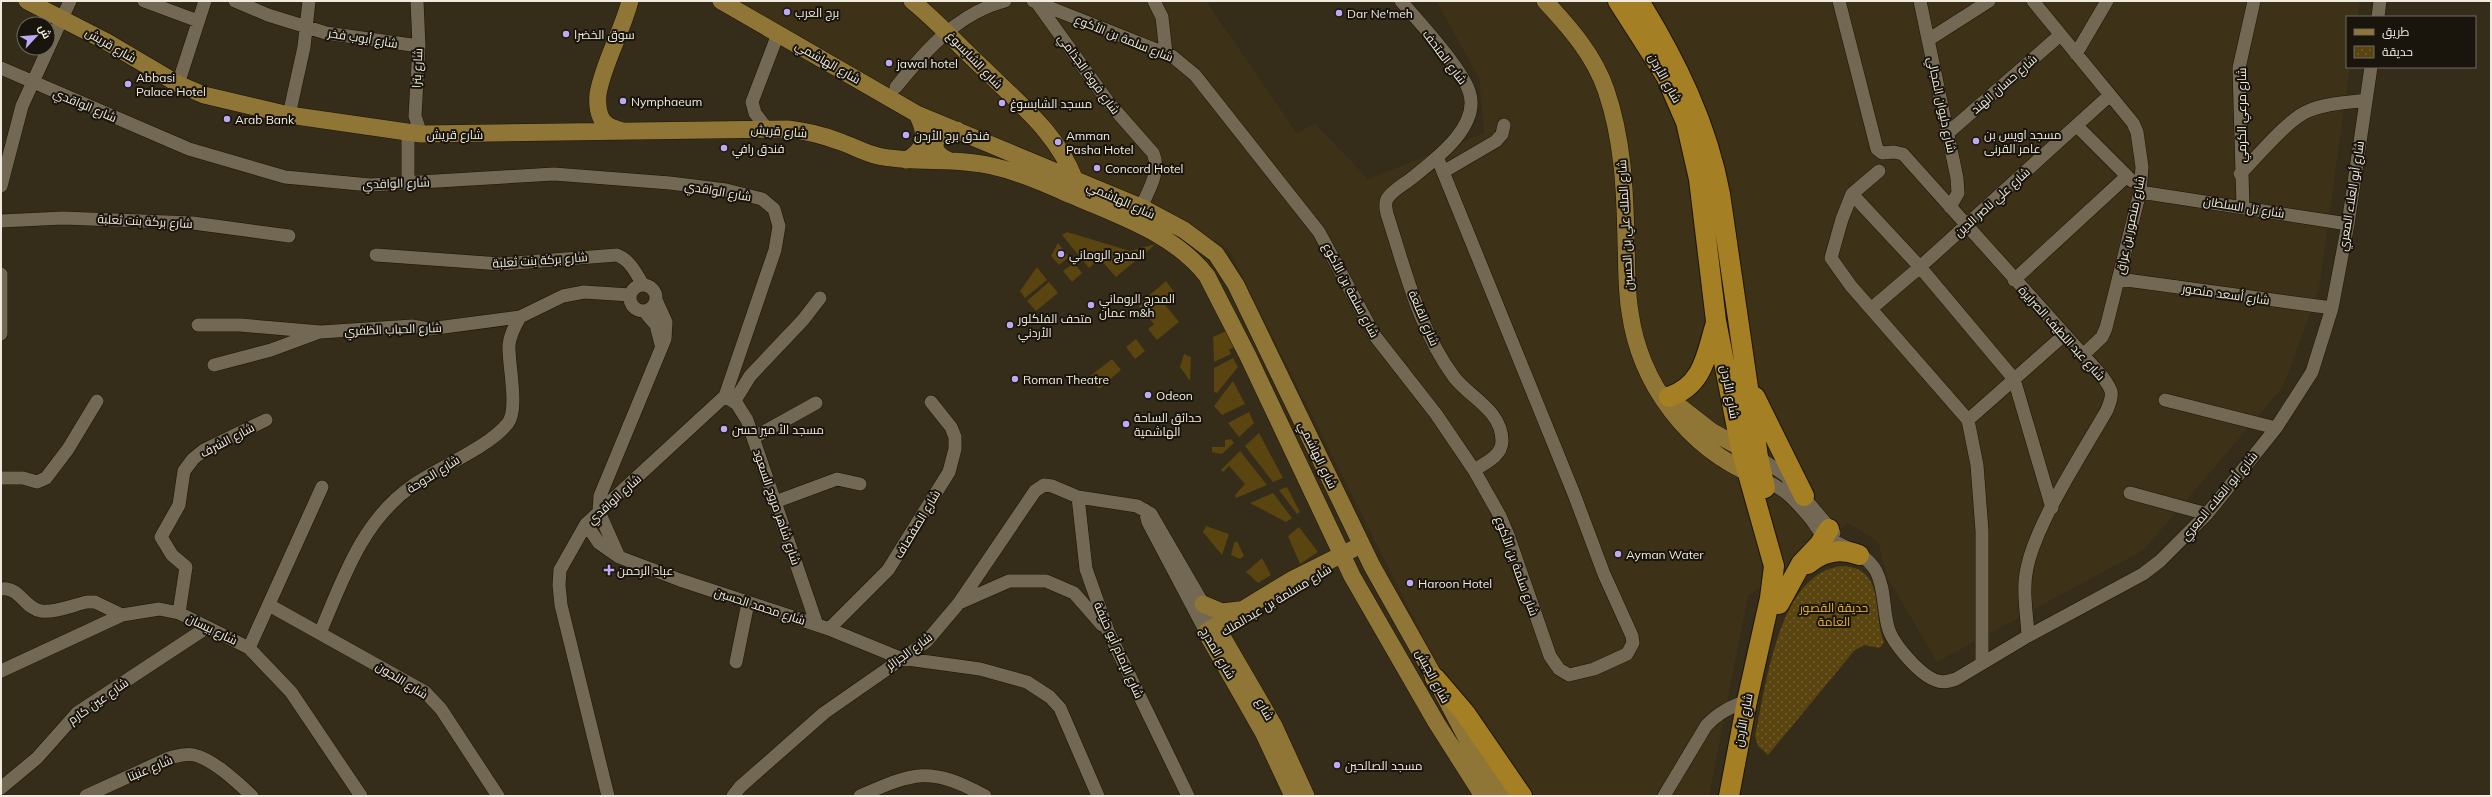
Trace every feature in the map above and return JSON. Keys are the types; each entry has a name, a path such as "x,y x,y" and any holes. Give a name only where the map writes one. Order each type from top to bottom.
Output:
{"highway":[{"name":"شارع الأردن","path":"1618,1 1666,76 1686,122 1699,179 1716,321 1752,464 1774,571 1746,701 1728,796"},
{"name":"شارع الأردن","path":"1639,1 1674,61 1713,157 1720,194 1747,380 1752,464 1783,562 1779,604 1741,796"},
{"path":"1664,395 1689,388 1695,380 1716,321"},
{"path":"1747,380 1804,496"},
{"path":"1779,604 1804,560 1827,533"},
{"path":"1796,575 1813,560 1830,552 1853,550"},
{"path":"1435,678 1465,713 1522,796"}],"main road":[{"name":"شارع قريش","path":"27,1 63,18 178,84 204,95 228,102 289,115 415,134 767,128 788,129 814,133 878,156 906,160"},
{"path":"622,131 606,125 602,119 598,94 625,20 630,1"},
{"path":"625,20 638,1"},
{"name":"شارع الهاشمي","path":"721,1 916,114 1141,207 1195,237 1216,254 1224,265 1364,549"},
{"name":"شارع الشابسوغ","path":"912,1 948,32 969,55 1040,122 1061,149 1075,180"},
{"name":"شارع الملك علي بن الحسين","path":"1545,1 1566,22 1588,53 1605,88 1612,109 1624,179 1630,312 1638,346 1664,395 1668,409 1696,438 1721,458 1752,464"},
{"path":"906,160 914,156 924,141 924,132 916,114"},
{"path":"948,160 940,156 936,150 935,141 940,134 947,130 956,130"},
{"name":"شارع الهاشمي","path":"906,160 948,160 993,166 1031,178 1145,228 1173,245 1199,266 1211,282 1345,558"},
{"name":"شارع الملك علي بن الحسين","path":"1664,395 1752,464"},
{"path":"1319,565 1331,549 1333,535"},
{"name":"شارع مسلمة بن عبدالملك","path":"1213,633 1330,566 1364,549"},
{"name":"شارع الجيش","path":"1364,549 1477,758 1502,796"},
{"name":"شارع مسلمة بن عبدالملك","path":"1213,633 1242,610 1319,565 1345,558"},
{"name":"شارع الجيش","path":"1345,558 1436,722 1483,796"},
{"path":"1203,604 1222,612 1242,610"},
{"name":"شارع المدرج","path":"1213,633 1263,732 1293,796"},
{"name":"شارع","path":"1213,633 1274,726 1306,796"}],"street":[{"path":"1,186 22,106 70,1"},
{"path":"144,1 198,21"},
{"path":"178,84 205,1"},
{"name":"شارع أيوب فخر","path":"235,1 268,15 307,27 355,38 419,46"},
{"path":"289,115 307,27 309,1"},
{"name":"شارع بترا","path":"408,184 415,134 419,46 418,1"},
{"path":"896,87 920,56 948,32 984,9 1005,1"},
{"path":"1154,1 1162,17 1166,53"},
{"name":"شارع المتحف","path":"1401,1 1456,69 1470,92 1470,112 1465,125 1437,157"},
{"name":"شارع عبد اللطيف الصرايرة","path":"1839,1 1876,147 1882,154 1894,152 1903,154 1950,206 1965,226 2105,380 2113,396 2052,508 2031,553 2026,570 2028,636"},
{"name":"شارع دليوان المجالي","path":"1920,1 1949,132 1958,188 1957,197 1950,206"},
{"path":"1928,40 1988,1"},
{"name":"شارع منصور بن عراق","path":"2033,1 2059,36 2076,54 2133,123 2137,132 2142,167 2140,190 2106,328 2102,337 2083,355"},
{"path":"2076,54 2107,1"},
{"name":"شارع مرعي الكرمي","path":"2242,206 2240,174 2239,68 2254,1"},
{"name":"شارع سلمة بن الأكوع","path":"1035,2 1166,53 1195,75 1319,232 1379,342 1436,414 1474,470 1503,522 1528,597 1555,664 1569,675 1594,669 1627,654 1633,643 1632,636 1604,574 1574,494 1437,157"},
{"name":"شارع فروة الجذامي","path":"1035,2 1108,103 1153,153 1156,161 1153,179 1141,207"},
{"path":"767,128 754,113 752,102 778,34"},
{"name":"شارع حسان الهند","path":"1949,132 2059,36"},
{"name":"شارع الواقدي","path":"1,68 189,149 268,173 330,183 408,184 554,174 670,183 726,190 762,199 777,214 779,226 778,236 730,399 586,524 560,570 559,585 561,605 608,796"},
{"name":"شارع أبو العلاء المعري","path":"1752,464 1785,490 1827,533 1853,550 1876,571 1882,588 1890,633 1919,670 1930,678 1946,682 1956,679 1982,662 2028,636 2143,574 2176,547 2207,514 2276,428 2312,372 2332,308 2348,224 2371,68"},
{"name":"شارع علي ناصر الدين","path":"1872,308 1920,267 2110,95"},
{"path":"2240,174 2288,125 2307,111 2318,107 2366,100"},
{"path":"1443,172 1496,141 1502,134 1504,125"},
{"path":"2077,126 2140,190"},
{"name":"شارع القلعة","path":"1437,157 1387,199 1387,214 1419,311 1436,348 1455,378 1478,398 1489,411 1498,426 1502,441 1499,452 1474,470"},
{"path":"1879,171 1852,194 1842,219 1832,254 1832,262 1968,420 1977,465 1982,531 1982,662"},
{"path":"2014,280 2126,176"},
{"name":"شارع تل السلطان","path":"2140,190 2348,224"},
{"path":"1852,194 1920,267 2014,379 2052,508"},
{"name":"شارع بركة بنت ثعلبة","path":"1,221 63,218 193,223 289,236"},
{"name":"شارع بركة بنت ثعلبة","path":"376,255 501,264 616,255 625,259 632,267 643,285"},
{"path":"1,274 1,334"},
{"name":"شارع أسعد منصور","path":"2119,279 2332,308"},
{"path":"619,557 599,512 600,496 605,480 661,348 665,338 666,322 651,288 643,285 635,288 630,295 633,306 644,311 656,325 661,348"},
{"name":"شارع الحباب الظفري","path":"198,325 240,325 322,332 412,326 429,329 520,317 563,296 584,292 630,295"},
{"path":"730,399 803,320 820,298"},
{"path":"644,311 649,309 656,300"},
{"name":"شارع الدوحة","path":"320,633 360,545 383,511 412,486 487,441 508,422 512,402 510,343 520,317"},
{"path":"214,365 271,350 322,332"},
{"path":"1968,420 2064,335"},
{"name":"شارع شاهر مروح السعود","path":"730,399 741,408 823,627"},
{"path":"2165,400 2276,428"},
{"path":"1,478 23,478 37,482 46,478 68,449 97,401"},
{"name":"شارع الصفصاف","path":"823,627 888,570 949,472 955,449 955,437 951,427 931,402"},
{"path":"753,438 816,403"},
{"name":"شارع الشرف","path":"179,613 186,568 172,555 161,537 179,506 184,471 193,459 204,450 266,420"},
{"path":"1752,464 1780,471 1804,496 1827,533"},
{"path":"775,502 837,479 860,484"},
{"path":"605,480 614,489 622,493"},
{"name":"شارع الجزائر","path":"733,796 745,782 824,712 900,658 926,642 959,603 1039,487 1052,486 1078,497"},
{"path":"249,648 322,487"},
{"path":"2130,493 2207,514"},
{"name":"شارع المدرج","path":"1078,497 1137,506 1155,518 1203,604 1213,633"},
{"name":"شارع الإمام أبو حنيفة","path":"1078,497 1086,569 1108,631 1188,796"},
{"name":"شارع المدرج","path":"1145,510 1148,522 1213,633"},
{"name":"شارع محمد الحسين","path":"586,524 599,543 619,557 748,603 823,627 900,658 980,669 1026,682 1040,690 1060,708 1098,796"},
{"path":"959,603 1009,581 1046,582 1074,593 1108,631"},
{"path":"1,589 10,589 31,606 42,612 87,602 100,604 122,615"},
{"path":"736,662 748,603"},
{"name":"شارع اللجون","path":"269,605 426,692 441,709 498,796"},
{"name":"شارع بيسان","path":"1,671 122,615 158,610 179,613 206,628 249,648 291,692 361,796"},
{"name":"شارع عين كارم","path":"1,788 37,758 77,713 206,628"},
{"path":"1664,796 1706,726 1723,710 1746,701"},
{"name":"شارع عنبتا","path":"86,796 170,758 184,754 202,758 235,780 252,796"},
{"path":"860,796 908,776 917,774 954,781 985,796"}],"shaded area":[{"path":"721,1 1165,1 1167,3 1171,1 1206,1 1297,133 1315,123 1368,179 1484,133 1479,78 1436,1 2360,1 2358,16 2346,16 2346,68 2350,68 2319,290 2283,387 2144,550 1937,662 1887,577 1878,542 1848,523 1748,596 1709,796 1526,796 1482,737 1432,655 1229,250 1136,196 932,111 781,37"}],"green space":[{"path":"1067,232 1130,251 1156,244 1116,277 1100,259 1089,268 1062,235"},
{"path":"1058,243 1069,257 1059,265 1051,256"},
{"path":"1074,263 1082,273 1072,282 1063,271"},
{"path":"1037,267 1047,280 1025,298 1020,291"},
{"path":"1166,281 1174,292 1162,301 1179,322 1157,340 1148,329 1154,324 1138,305"},
{"path":"1049,282 1058,293 1036,311 1027,301"},
{"path":"1226,331 1234,347 1229,350 1231,354 1214,362 1213,337"},
{"path":"1136,339 1145,351 1135,359 1126,347"},
{"path":"1184,354 1191,357 1190,381 1180,367"},
{"path":"1233,358 1238,367 1217,393 1214,392 1214,368"},
{"path":"1112,359 1121,370 1099,389 1089,377"},
{"path":"1233,381 1245,404 1222,415 1214,406"},
{"path":"1249,412 1254,423 1239,437 1228,423"},
{"path":"1259,433 1283,478 1273,482 1245,446"},
{"path":"1231,439 1234,443 1222,454 1212,452 1212,447 1225,447 1225,440"},
{"path":"1240,451 1267,485 1236,498 1235,495 1245,484 1229,466 1223,472 1221,470"},
{"path":"1287,487 1300,512 1297,514 1279,490"},
{"path":"1273,493 1292,518 1286,522 1250,503"},
{"path":"1206,526 1229,534 1222,555 1203,532"},
{"path":"1299,527 1318,552 1300,564 1288,536"},
{"path":"1237,541 1244,556 1240,559 1231,555 1234,543"},
{"path":"1262,558 1271,575 1258,583 1246,572"},
{"name":"حديقة القصور العامة","path":"1842,566 1856,569 1865,574 1871,583 1875,593 1884,642 1880,648 1864,645 1854,651 1768,755 1758,746 1755,736 1770,662 1779,635 1789,610 1803,588 1820,573"}],"place":[{"name":"برج العرب","path":"787,12"},
{"name":"Dar Ne'meh","path":"1339,13"},
{"name":"سوق الخضرا","path":"566,34"},
{"name":"jawal hotel","path":"889,63"},
{"name":"Abbasi Palace Hotel","path":"128,84"},
{"name":"Nymphaeum","path":"623,101"},
{"name":"مسجد الشابسوغ","path":"1002,103"},
{"name":"Arab Bank","path":"227,119"},
{"name":"فندق برج الأردن","path":"906,135"},
{"name":"مسجد اويس بن عامر القرنى","path":"1976,141"},
{"name":"Amman Pasha Hotel","path":"1058,142"},
{"name":"فندق رافي","path":"724,148"},
{"name":"Concord Hotel","path":"1097,168"},
{"name":"المدرج الروماني","path":"1061,254"},
{"name":"المدرج الروماني عمان m&h","path":"1091,305"},
{"name":"متحف الفلكلور الأردني","path":"1010,325"},
{"name":"Roman Theatre","path":"1015,379"},
{"name":"Odeon","path":"1148,395"},
{"name":"حدائق الساحة الهاشمية","path":"1126,424"},
{"name":"مسجد الأ مير حسن","path":"724,429"},
{"name":"Ayman Water","path":"1618,554"},
{"name":"عباد الرحمن","path":"609,570"},
{"name":"Haroon Hotel","path":"1410,583"},
{"name":"مسجد الصالحين","path":"1337,765"}]}
